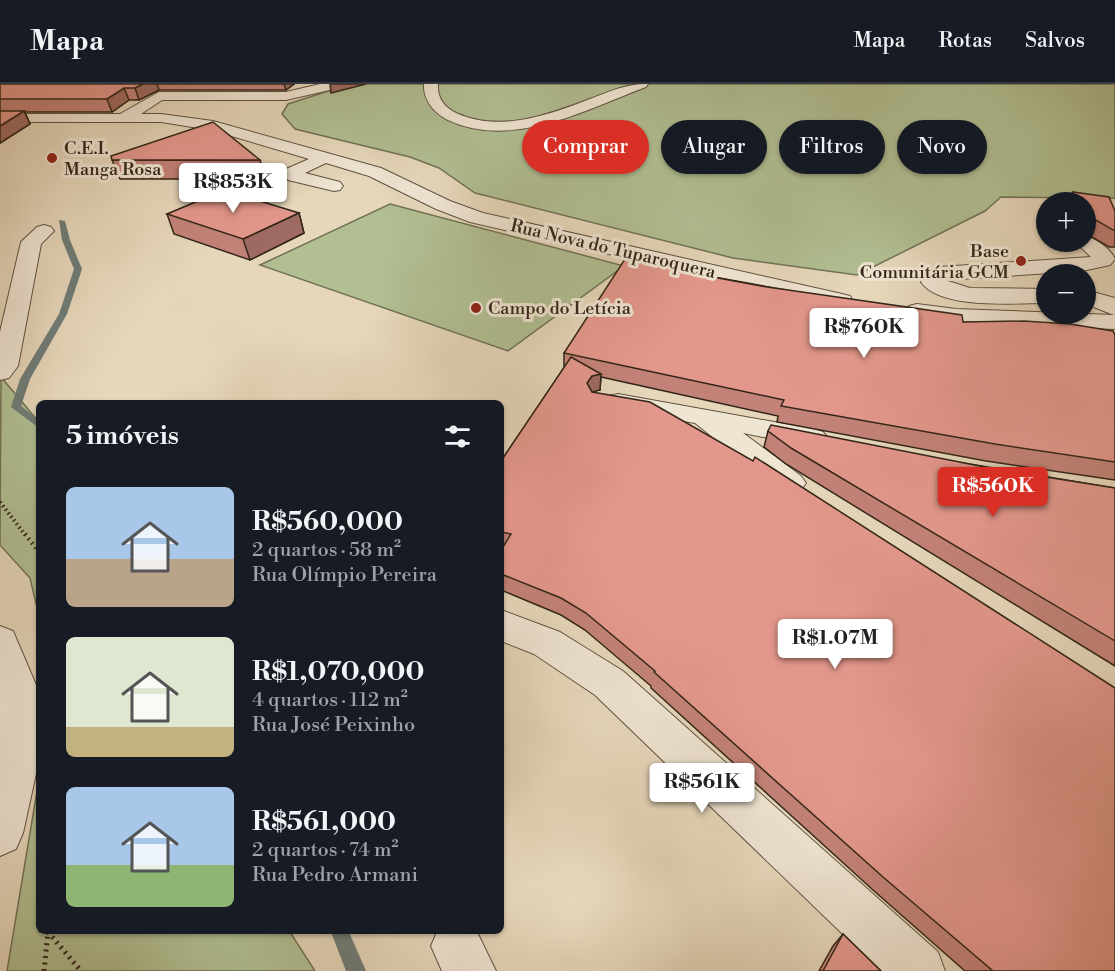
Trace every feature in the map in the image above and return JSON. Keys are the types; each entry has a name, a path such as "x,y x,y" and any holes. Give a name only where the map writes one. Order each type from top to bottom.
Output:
{"street":[{"path":"125,117 159,96 286,96 338,84"},
{"path":"430,84 430,93 439,108 449,116 484,126 505,126 547,120 641,84"},
{"name":"Rua Nova do Tuparoquera","path":"0,118 125,117 188,121 375,172 443,205 477,218 841,301 864,304"},
{"path":"324,158 292,173 294,176 334,186"},
{"path":"0,372 5,366 31,242 44,231"},
{"path":"1087,264 1103,261 1105,258 1096,251"},
{"path":"1036,268 939,273 932,277 932,282 939,288 955,294 1036,296"},
{"path":"1096,299 1115,308"},
{"path":"898,309 956,316 1115,322"},
{"path":"602,400 841,443"},
{"path":"700,416 774,473 813,498"},
{"path":"504,626 547,644 609,683 919,971"},
{"path":"0,642 22,700 20,748 0,833"}],"path":[{"path":"259,205 271,201"},
{"path":"0,502 36,548"},
{"path":"44,971 48,934"},
{"path":"50,934 81,971"}],"green space":[{"path":"350,84 1115,84 1115,198 1096,198 1096,192 1036,192 1036,197 1001,197 985,211 857,275 733,258 475,193 439,168 410,157 295,129 282,114 288,104"},
{"name":"Campo do Letícia","path":"390,204 624,266 508,351 260,265"},
{"path":"1,377 36,418 36,603 30,578 0,545"},
{"path":"36,797 36,934 291,934 315,971 7,971"}],"building":[{"path":"0,84 143,84 135,88 124,88 107,99 0,99"},
{"path":"0,111 24,111 0,126"},
{"path":"213,122 260,160 112,160 111,156"},
{"path":"224,190 299,213 243,239 167,214"},
{"path":"1096,195 1109,197 1115,211 1115,231 1096,220"},
{"path":"625,259 681,268 680,271 761,286 962,315 963,322 1024,321 1036,322 1036,324 1070,324 1113,331 1115,335 1115,462 995,444 781,406 784,400 564,353"},
{"path":"571,357 601,374 592,376 587,383 592,392 650,402 753,461 755,457 1115,688 1115,971 993,971 883,877 655,671 586,613 561,598 504,575 504,545 511,534 504,533 504,457"},
{"path":"771,425 995,469 1115,488 1115,641 791,448 768,431"},
{"path":"843,934 881,971 823,971"}],"waterway":[{"path":"36,423 16,407 25,379 63,314 78,269 61,221"},
{"path":"341,934 356,971"}],"place":[{"name":"C.E.I. Manga Rosa","path":"52,158"},
{"name":"Base Comunitária GCM","path":"1021,261"},
{"name":"Campo do Letícia","path":"476,308"}]}
